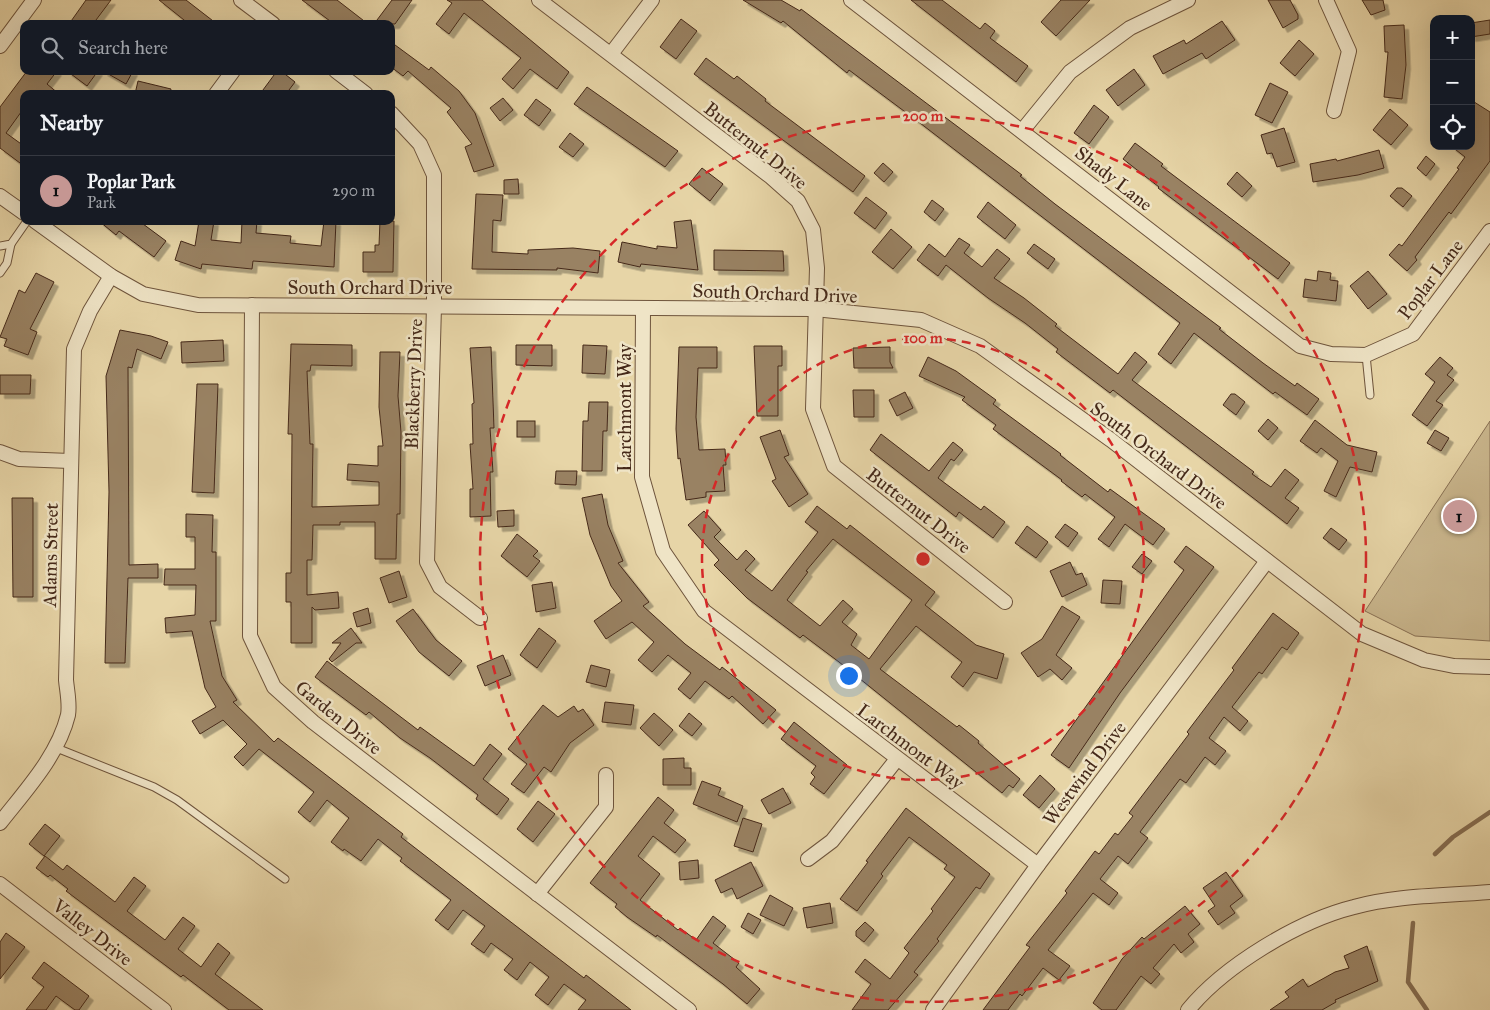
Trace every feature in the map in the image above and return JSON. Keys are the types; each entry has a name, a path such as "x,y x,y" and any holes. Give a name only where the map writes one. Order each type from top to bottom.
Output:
{"street":[{"path":"0,46 34,0"},
{"path":"240,0 267,20"},
{"name":"Butternut Drive","path":"539,0 771,177 798,201 814,230 817,268 813,409 834,466 1005,602"},
{"path":"611,54 652,0"},
{"name":"Shady Lane","path":"851,0 1300,346 1331,354 1366,355"},
{"path":"1022,131 1070,72 1130,28 1188,0"},
{"path":"1326,0 1349,51 1334,111"},
{"path":"219,90 230,75"},
{"path":"341,75 361,90"},
{"name":"Blackberry Drive","path":"395,117 420,144 434,175 434,306 427,562 440,587 480,618"},
{"path":"0,196 20,210"},
{"name":"South Orchard Drive","path":"40,225 110,276 143,294 198,305 434,306 643,310 815,309 921,320 980,346 1111,440 1362,634 1424,660 1454,666 1490,667"},
{"name":"Poplar Lane","path":"1366,355 1413,334 1490,231"},
{"name":"Adams Street","path":"0,824 36,778 54,747 68,713 66,680 74,349 90,311 110,276"},
{"name":"Garden Drive","path":"252,306 250,636 274,687 313,722 689,1010"},
{"name":"Larchmont Way","path":"643,310 642,477 663,552 704,611 897,760 1038,865"},
{"path":"0,452 19,459 70,461"},
{"name":"Westwind Drive","path":"933,1010 1038,865 1267,561"},
{"path":"808,859 832,840 897,760"},
{"path":"537,894 606,806 606,774"},
{"name":"Valley Drive","path":"0,884 164,1010"},
{"path":"1188,1010 1234,968 1275,940 1318,918 1354,907 1391,900 1490,892"}],"lane":[{"path":"0,273 7,263 11,244 24,225"},
{"path":"0,246 11,244"},
{"path":"1366,355 1370,395"},
{"path":"54,747 154,787 176,800 285,879"}],"shaded area":[{"path":"1490,421 1490,641 1415,636 1365,611"}],"building":[{"path":"86,0 111,0 96,20 72,20"},
{"path":"159,0 186,0 212,20 184,20"},
{"path":"302,0 337,0 363,20 329,20"},
{"path":"392,0 412,0 395,24 395,20 377,20"},
{"path":"447,0 482,0 569,72 557,89 530,69 513,89 502,79 521,58 464,13 449,34 436,24 452,3"},
{"path":"743,0 781,0 800,11 801,9 1022,175 1020,176 1055,204 1221,328 1219,329 1263,363 1295,386 1297,383 1319,399 1307,415 1275,392 1273,394 1194,333 1171,364 1158,354 1180,323 920,123 849,70 847,73 783,21 781,23"},
{"path":"911,0 942,0 980,29 985,23 995,31 990,38 1028,66 1016,82"},
{"path":"1061,0 1090,0 1056,36 1041,22"},
{"path":"1268,0 1290,0 1298,15 1298,19 1283,28"},
{"path":"1362,0 1383,0 1385,10 1371,15"},
{"path":"681,19 697,31 676,59 660,47"},
{"path":"1490,20 1490,34 1475,36 1475,22"},
{"path":"1222,21 1235,40 1206,59 1202,53 1163,74 1153,56 1184,40 1186,44"},
{"path":"1404,25 1406,65 1402,99 1384,97 1388,52 1385,52 1384,26"},
{"path":"1299,40 1314,54 1295,76 1280,63"},
{"path":"395,45 429,70 431,67 459,91 475,113 494,166 474,172 465,147 472,144 447,112 451,108 408,71 403,76 395,70"},
{"path":"706,58 734,79 737,76 766,99 765,101 865,176 853,192 694,74"},
{"path":"1134,69 1145,85 1118,106 1106,90"},
{"path":"24,75 54,75 47,84 54,90 20,90 20,114 6,133 20,143 20,163 0,148 0,107"},
{"path":"72,75 95,75 87,86"},
{"path":"110,75 131,75 126,84"},
{"path":"274,75 286,75 295,82 289,90 263,90"},
{"path":"138,81 171,89 171,90 136,90"},
{"path":"1270,83 1288,92 1272,123 1255,115"},
{"path":"587,87 678,151 665,167 574,104"},
{"path":"503,98 513,110 500,121 490,108"},
{"path":"536,99 551,110 539,126 524,115"},
{"path":"1475,103 1490,112 1490,161 1451,214 1449,212 1415,257 1417,260 1407,271 1389,255 1399,244 1402,246 1459,169 1457,168 1465,157 1456,150 1475,150"},
{"path":"1094,105 1109,117 1089,144 1074,133"},
{"path":"1390,109 1408,125 1391,145 1373,130"},
{"path":"1284,128 1295,162 1277,167 1272,153 1267,154 1261,135"},
{"path":"570,133 584,144 573,157 559,147"},
{"path":"1135,143 1163,164 1161,166 1290,263 1278,279 1158,188 1123,159"},
{"path":"1379,150 1384,168 1358,175 1313,182 1310,164 1336,159 1337,161"},
{"path":"1426,156 1435,164 1426,176 1417,168"},
{"path":"883,163 893,172 884,182 874,173"},
{"path":"702,168 723,184 710,201 689,184"},
{"path":"1237,172 1252,186 1242,197 1227,184"},
{"path":"518,179 519,194 504,194 504,180"},
{"path":"1397,188 1402,188 1412,196 1403,207 1390,196"},
{"path":"476,194 503,195 501,221 493,220 492,252 528,254 528,250 573,248 600,251 598,273 557,268 557,270 472,269"},
{"path":"866,197 887,213 875,229 854,213"},
{"path":"932,200 944,209 935,221 924,212"},
{"path":"988,202 1016,225 1005,239 977,217"},
{"path":"691,220 698,270 641,264 640,267 618,262 622,242 657,249 657,246 677,248 674,222"},
{"path":"104,225 144,225 166,241 154,257 119,231 116,235"},
{"path":"198,225 213,225 211,240 241,243 242,225 257,225 256,233 291,236 290,243 321,246 324,225 336,225 334,267 253,261 252,269 202,264 201,269 175,260 181,241 195,246"},
{"path":"380,225 394,225 393,272 363,272 363,252 375,252 375,245 379,245"},
{"path":"891,229 912,247 893,269 872,252"},
{"path":"959,238 970,245 964,253 982,267 997,249 1010,259 994,278 1024,298 1057,324 1055,326 1118,374 1135,352 1147,362 1132,380 1254,472 1252,474 1271,487 1285,469 1299,480 1285,498 1299,508 1287,524 1113,390 1110,393 1056,352 1058,349 946,265 938,276 917,260 929,244 945,257"},
{"path":"1034,244 1055,259 1048,269 1027,253"},
{"path":"714,250 783,251 784,271 714,270"},
{"path":"1318,271 1331,273 1330,280 1338,281 1336,301 1303,297 1305,279 1317,281"},
{"path":"1368,271 1387,294 1368,309 1350,286"},
{"path":"36,273 54,282 30,329 37,332 28,355 4,346 7,339 0,337 19,290 25,293"},
{"path":"120,330 151,336 168,342 161,359 137,349 132,368 128,367 129,565 158,564 158,578 128,578 125,663 105,663 109,492 106,376"},
{"path":"223,340 224,361 182,363 181,342"},
{"path":"291,344 352,345 352,366 311,365 310,371 307,371 310,444 313,444 312,507 379,505 379,482 347,480 348,464 378,466 378,446 383,446 379,407 380,352 400,352 398,396 401,432 400,514 397,514 396,559 375,559 375,522 340,522 340,525 313,525 312,560 307,560 307,595 338,592 339,608 315,610 312,607 312,643 291,643 291,602 286,602 286,573 291,573 292,434 288,434"},
{"path":"516,345 552,345 552,366 516,365"},
{"path":"583,345 607,346 605,374 582,373"},
{"path":"754,346 782,346 782,366 778,366 778,416 757,416"},
{"path":"491,347 494,428 490,428 493,472 490,472 491,516 470,517 470,489 473,489 470,444 473,444 472,404 474,403 470,348"},
{"path":"679,347 717,347 717,368 698,368 696,417 699,450 725,449 726,465 723,465 725,491 706,492 706,497 686,500 680,458 678,459 676,429"},
{"path":"890,347 890,362 893,368 854,368 853,348"},
{"path":"928,357 956,371 996,400 993,404 1061,454 1108,492 1110,489 1165,529 1153,545 1125,524 1109,547 1098,539 1115,517 1085,494 1082,497 993,429 996,425 962,400 965,397 919,376"},
{"path":"1440,357 1453,368 1447,375 1454,380 1436,401 1443,405 1427,426 1412,415 1435,382 1425,374"},
{"path":"0,375 31,375 30,394 0,394"},
{"path":"197,384 218,384 214,493 192,492"},
{"path":"853,390 874,390 874,417 854,417"},
{"path":"905,392 913,408 897,416 889,400"},
{"path":"1231,394 1235,394 1245,402 1236,415 1223,405"},
{"path":"589,402 608,402 607,431 603,431 602,471 582,471 583,421 588,421"},
{"path":"1268,419 1278,428 1268,440 1258,431"},
{"path":"1315,420 1347,445 1377,452 1372,472 1350,467 1336,497 1324,491 1338,461 1321,448 1317,453 1300,441"},
{"path":"517,421 535,421 535,437 517,437"},
{"path":"780,430 789,455 784,457 808,494 789,507 772,481 776,479 760,437"},
{"path":"1435,430 1449,438 1441,451 1427,443"},
{"path":"881,434 929,471 953,442 963,450 954,461 951,459 938,478 981,510 984,506 1005,522 993,538 959,512 956,517 870,450"},
{"path":"556,471 577,471 576,485 555,484"},
{"path":"602,494 608,525 623,561 618,563 649,602 643,606 685,644 720,670 722,667 776,710 763,724 732,696 729,699 705,681 690,699 678,689 691,673 668,655 652,672 638,660 654,642 632,622 606,639 594,621 622,601 611,586 590,535 582,498"},
{"path":"12,498 33,498 33,597 13,597"},
{"path":"817,506 847,529 850,525 935,592 925,605 976,645 1004,654 997,679 974,672 963,687 951,677 962,662 916,626 880,669 957,727 959,725 979,741 978,743 1020,779 1013,788 1009,785 1002,793 839,662 803,635 800,638 747,598 714,565 719,560 688,525 704,511 721,530 714,537 737,560 746,550 755,559 745,570 772,591 818,532 805,522","holes":["833,539 912,600 869,659 851,645 857,634 842,622 853,609 843,600 820,626 787,600 808,572 806,571"]},
{"path":"514,510 514,526 498,527 497,511"},
{"path":"186,514 213,515 212,552 216,552 216,621 210,621 222,676 237,700 233,702 274,742 278,738 403,834 401,837 503,916 584,978 586,975 631,1010 578,1010 586,1000 564,984 548,1005 535,995 549,977 530,962 517,980 504,970 513,959 491,943 484,953 471,944 485,926 463,910 448,930 435,920 451,900 400,861 402,858 378,839 361,861 344,849 343,851 331,842 349,818 327,800 310,822 298,812 314,792 259,749 243,766 234,757 247,744 223,720 200,734 192,721 216,707 205,688 192,631 166,633 165,618 195,615 196,585 164,585 165,569 195,569 195,537 186,537"},
{"path":"1065,524 1078,533 1068,547 1055,537"},
{"path":"1027,526 1048,542 1036,558 1015,543"},
{"path":"1331,528 1347,540 1339,550 1323,538"},
{"path":"517,534 538,551 533,556 540,561 527,577 501,556"},
{"path":"1186,546 1214,567 1120,693 1069,768 1051,755 1184,570 1174,562"},
{"path":"1142,554 1152,561 1142,574 1132,567"},
{"path":"1070,562 1076,575 1082,573 1087,585 1062,597 1050,571"},
{"path":"399,571 407,597 389,603 380,578"},
{"path":"1103,580 1122,581 1120,604 1101,603"},
{"path":"552,582 556,608 536,612 532,585"},
{"path":"1062,606 1080,617 1056,655 1072,668 1062,680 1050,669 1038,677 1021,653 1042,639"},
{"path":"368,608 371,623 357,627 353,613"},
{"path":"413,609 436,640 462,661 449,676 419,652 396,621"},
{"path":"1273,613 1299,633 1287,650 1282,647 1262,674 1259,672 1232,707 1248,721 1240,731 1224,717 1209,738 1226,751 1215,765 1205,757 1186,783 1180,779 1140,832 1148,838 1128,864 1118,856 1100,879 1118,893 1109,905 1093,893 1048,950 1070,966 1059,980 1043,968 1022,996 1020,994 1008,1010 983,1010 1030,947 1026,945 1067,893 1065,891 1095,851 1099,854 1115,833 1118,835 1133,816 1129,813 1189,734 1187,732 1234,670 1232,668"},
{"path":"351,628 362,643 356,643 332,662 329,659 341,643 332,643"},
{"path":"539,628 556,641 537,668 520,655"},
{"path":"503,655 511,675 485,686 477,666"},
{"path":"327,661 418,730 420,727 474,766 490,744 502,754 483,779 509,799 497,815 476,799 478,795 430,758 400,738 369,712 366,715 315,677"},
{"path":"591,665 610,670 606,687 586,682"},
{"path":"605,702 634,705 631,725 602,722"},
{"path":"543,705 558,717 574,706 578,712 583,709 594,725 570,743 551,772 544,767 524,793 511,784 527,764 508,749"},
{"path":"654,713 673,730 659,746 640,728"},
{"path":"689,713 702,724 692,736 679,726"},
{"path":"794,722 847,765 824,794 810,784 815,777 811,773 816,766 781,739"},
{"path":"684,758 684,768 691,768 691,785 663,785 663,759"},
{"path":"1040,775 1055,789 1039,808 1023,795"},
{"path":"702,781 721,788 718,795 743,806 737,822 693,804"},
{"path":"783,788 791,803 769,814 761,800"},
{"path":"658,797 674,810 664,823 686,840 675,853 653,836 638,856 660,874 640,900 678,930 680,928 696,940 713,916 726,926 713,943 739,963 736,967 760,989 747,1004 657,935 656,937 627,917 615,907 617,904 590,883"},
{"path":"538,801 555,814 533,842 517,829"},
{"path":"906,808 990,874 980,889 976,887 937,939 939,941 914,972 918,975 888,1010 852,1010 871,984 855,972 865,959 890,979 909,953 904,948 933,911 931,909 955,877 944,869 947,865 909,837 881,874 883,876 857,911 840,899"},
{"path":"743,818 762,824 753,852 734,846"},
{"path":"45,824 60,836 44,856 29,844"},
{"path":"45,856 63,870 67,865 115,902 134,877 146,886 127,911 165,940 183,917 195,926 178,949 201,967 218,943 230,953 215,974 263,1010 229,1010 183,975 181,977 66,891 68,889 50,875 48,877 36,868"},
{"path":"698,860 699,878 680,880 679,862"},
{"path":"751,862 763,886 737,899 732,888 721,893 715,880"},
{"path":"1226,872 1243,896 1230,906 1235,913 1218,925 1208,911 1215,906 1203,888"},
{"path":"770,895 793,908 784,926 760,915"},
{"path":"830,903 833,923 807,928 803,908"},
{"path":"1185,906 1200,924 1188,934 1194,942 1181,953 1174,944 1153,968 1160,974 1151,984 1141,976 1116,1010 1102,1010 1093,1003 1122,959 1142,937 1144,939"},
{"path":"748,913 761,920 753,934 741,927"},
{"path":"865,922 874,930 864,942 856,936 856,931"},
{"path":"6,933 25,947 0,979 0,942"},
{"path":"1367,946 1378,981 1335,1000 1336,1002 1322,1010 1270,1010 1289,997 1285,992 1303,979 1308,987 1335,972 1349,968 1344,956"},
{"path":"44,962 89,996 79,1010 75,1010 56,996 46,1010 26,1010 44,987 32,978"}],"waterway":[{"path":"1435,854 1453,837 1490,812"},
{"path":"1413,923 1408,982 1427,1010"}],"place":[{"name":"Poplar Park","path":"1459,516"}]}
